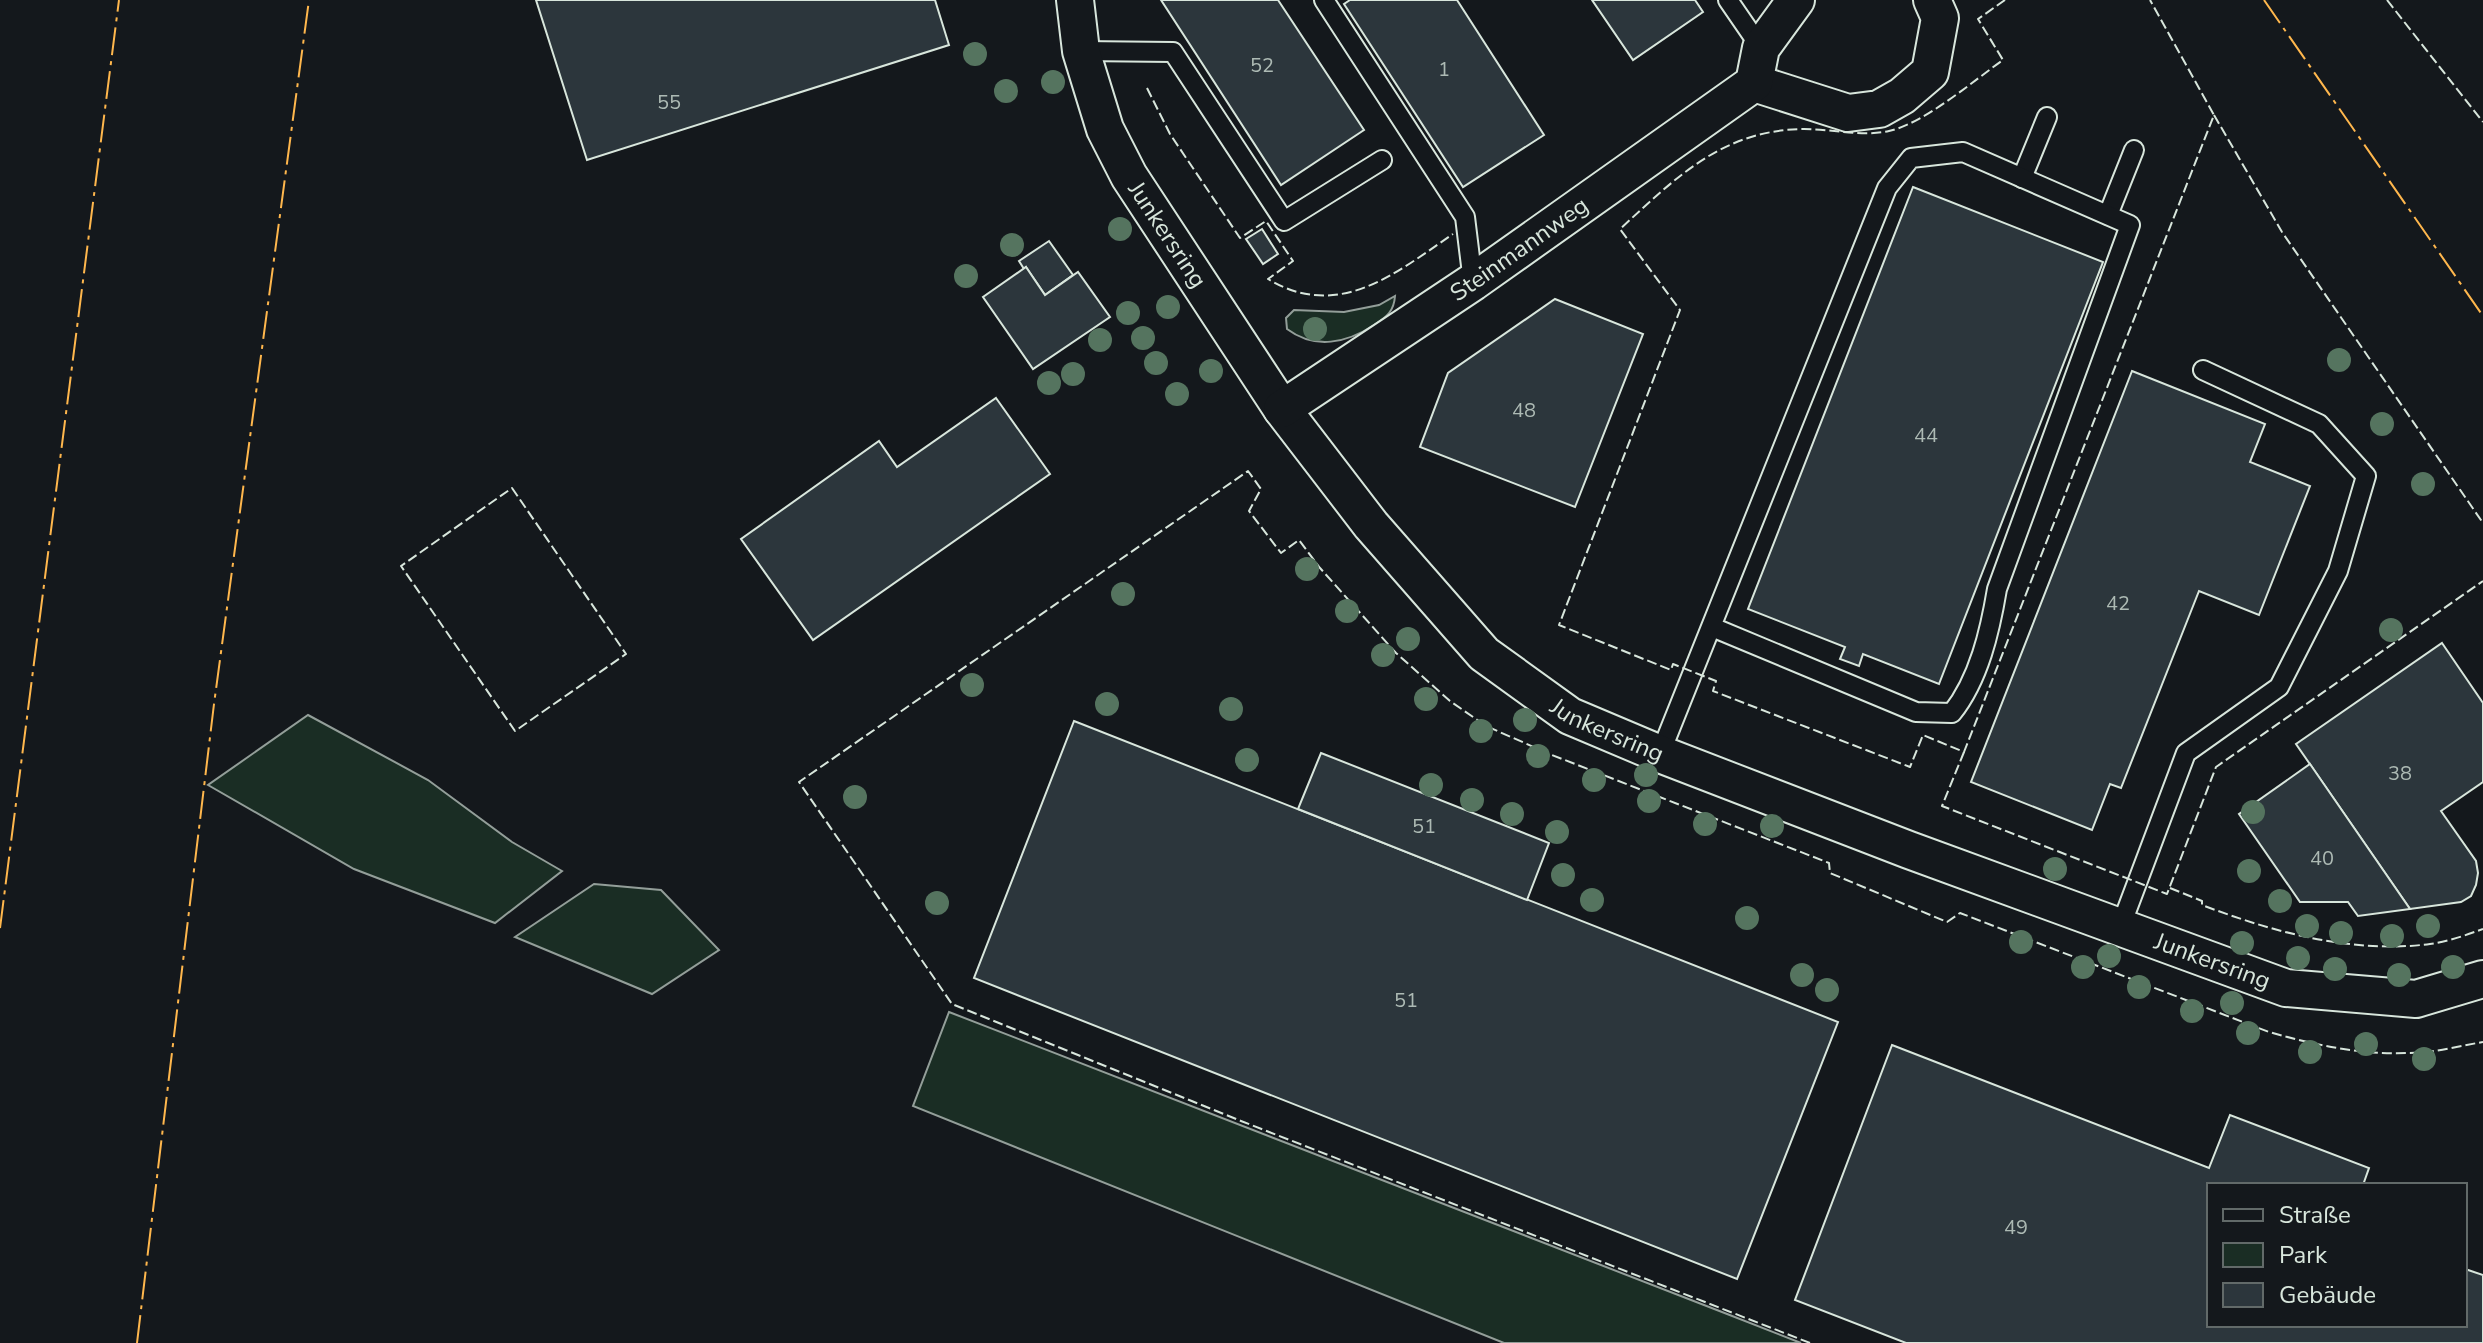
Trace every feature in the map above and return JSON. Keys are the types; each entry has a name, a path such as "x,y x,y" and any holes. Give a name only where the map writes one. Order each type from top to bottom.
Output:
{"street":[{"name":"Junkersring","path":"1075,0 1081,51 1105,129 1129,176 1282,409 1371,525 1484,654 1570,716 1660,754 2286,988 2416,999 2483,979"},
{"path":"1796,0 1761,48 1754,83 1848,113 1879,109 1902,96 1930,72 1940,18 1932,0"},
{"name":"Steinmannweg","path":"1282,409 1473,282 1754,83"}],"lane":[{"path":"1324,0 1465,217 1473,282"},
{"path":"1728,0 1761,48"},
{"path":"1081,51 1173,52 1284,221 1382,160"},
{"path":"2022,178 2047,117"},
{"path":"2108,215 2134,150"},
{"path":"1660,754 1887,188 1911,158 1963,152 2130,225 1997,589 1991,627 1964,698 1952,713 1916,712 1712,627"},
{"path":"2120,928 2186,753 2279,687 2338,571 2366,476 2319,424 2203,370"}],"green space":[{"path":"1395,296 1391,310 1383,319 1342,340 1309,340 1287,329 1286,318 1294,310 1344,312 1379,305"},
{"path":"308,715 428,780 512,842 562,871 495,923 354,869 208,785"},
{"path":"594,884 661,890 719,950 652,994 515,937"},
{"path":"949,1012 1801,1343 1504,1343 913,1106"}],"building":[{"path":"536,0 935,0 949,45 587,160"},
{"path":"1161,0 1278,0 1364,130 1281,185"},
{"path":"1350,0 1457,0 1544,135 1463,187 1344,4"},
{"path":"1592,0 1695,0 1703,12 1633,60"},
{"path":"1913,187 2103,262 1939,684 1863,654 1859,666 1840,659 1845,647 1748,609"},
{"path":"1262,229 1278,254 1263,264 1246,239"},
{"path":"1049,241 1073,275 1045,295 1019,261"},
{"path":"1026,267 1045,295 1078,272 1110,317 1033,369 983,297"},
{"path":"1555,299 1643,334 1575,507 1420,447 1448,373"},
{"path":"2132,371 2265,424 2250,462 2310,486 2259,615 2199,591 2121,788 2110,784 2092,830 1971,782"},
{"path":"996,398 1050,474 813,640 741,539 879,441 897,467"},
{"path":"2442,643 2483,703 2483,782 2441,811 2476,861 2478,873 2471,896 2461,902 2410,909 2296,744"},
{"path":"1074,721 1838,1022 1737,1279 974,978"},
{"path":"1321,753 1549,843 1527,900 1298,809"},
{"path":"2310,764 2410,909 2358,916 2348,902 2300,902 2239,814"},
{"path":"1892,1045 2209,1168 2230,1115 2369,1168 2364,1183 2207,1183 2207,1327 2467,1327 2467,1270 2483,1275 2483,1343 1906,1343 1795,1300"}],"fence":[{"path":"2005,0 1978,19 2003,60 1933,111 1903,127 1878,133 1804,129 1775,131 1725,147 1682,175 1620,229 1680,310 1559,625 1671,670 1673,664 1716,681 1713,691 1910,767 1923,735 1964,752 2214,115 2150,0"},
{"path":"2387,0 2483,122"},
{"path":"1147,88 1170,134 1240,238 1266,221 1293,261 1268,279 1294,291 1319,295 1343,294 1389,276 1453,234"},
{"path":"2214,115 2282,232 2483,523"},
{"path":"1810,1343 1241,1121 952,1004 799,782 1248,471 1261,489 1249,511 1281,553 1299,540 1396,653 1450,701 1486,726 1552,755 1829,863 1830,873 1947,922 1960,913 2269,1032 2321,1045 2391,1053 2428,1052 2483,1042"},
{"path":"512,488 626,654 515,731 401,566 512,488"},
{"path":"1964,752 1942,806 2167,894 2216,767 2483,581"},
{"path":"2170,888 2202,901 2202,905 2257,924 2342,943 2371,946 2430,944 2483,929"}],"power":[{"path":"0,928 119,0"},
{"path":"137,1343 214,704 309,0"},
{"path":"2264,0 2483,316"}]}
